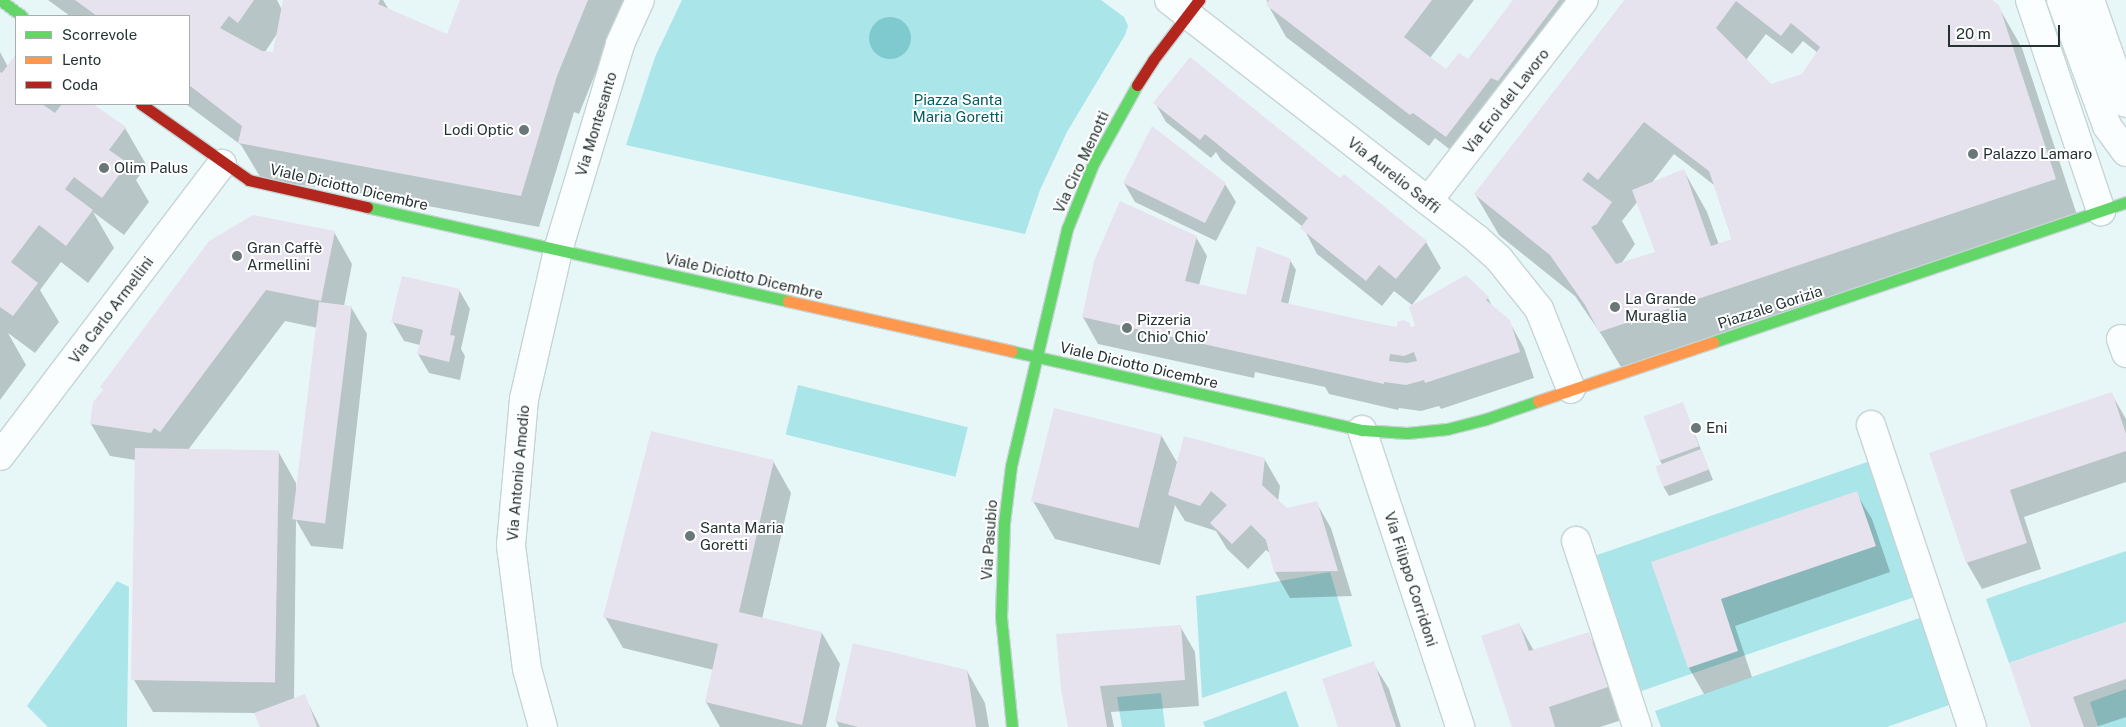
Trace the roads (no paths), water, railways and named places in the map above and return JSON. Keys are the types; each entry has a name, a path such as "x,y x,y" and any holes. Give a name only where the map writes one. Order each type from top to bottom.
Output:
{"main road":[{"path":"0,0 21,15"},
{"name":"Via Ciro Menotti","path":"1035,357 1067,228 1093,164 1130,96 1185,5"},
{"name":"Viale Diciotto Dicembre","path":"142,105 222,164 248,180 1362,430"},
{"name":"Piazzale Gorizia","path":"1362,430 1407,433 1447,429 1486,419 2114,206"},
{"name":"Via Pasubio","path":"1012,727 1004,670 1001,579 1010,466 1035,357"}],"street":[{"name":"Via Montesanto","path":"558,250 620,44 640,0"},
{"name":"Via Eroi del Lavoro","path":"1428,202 1584,0"},
{"path":"2030,0 2114,206"},
{"path":"2062,0 2107,126 2126,152"},
{"path":"2090,0 2126,103"},
{"name":"Via Aurelio Saffi","path":"1185,5 1428,202 1477,239 1520,283 1539,309 1571,389"},
{"name":"Via Carlo Armellini","path":"0,456 222,164"},
{"name":"Via Antonio Amodio","path":"543,727 527,669 511,545 524,399 558,250"},
{"path":"1871,425 1972,727"},
{"name":"Via Filippo Corridoni","path":"1362,430 1460,727"},
{"path":"1576,541 1637,727"}],"place":[{"name":"Lodi Optic","path":"524,130"},
{"name":"Palazzo Lamaro","path":"1973,154"},
{"name":"Olim Palus","path":"104,168"},
{"name":"Gran Caffè Armellini","path":"237,256"},
{"name":"La Grande Muraglia","path":"1615,307"},
{"name":"Pizzeria Chio' Chio'","path":"1127,328"},
{"name":"Eni","path":"1696,428"},
{"name":"Santa Maria Goretti","path":"690,536"}],"park label":[{"name":"Piazza Santa Maria Goretti","path":"958,108"}]}
